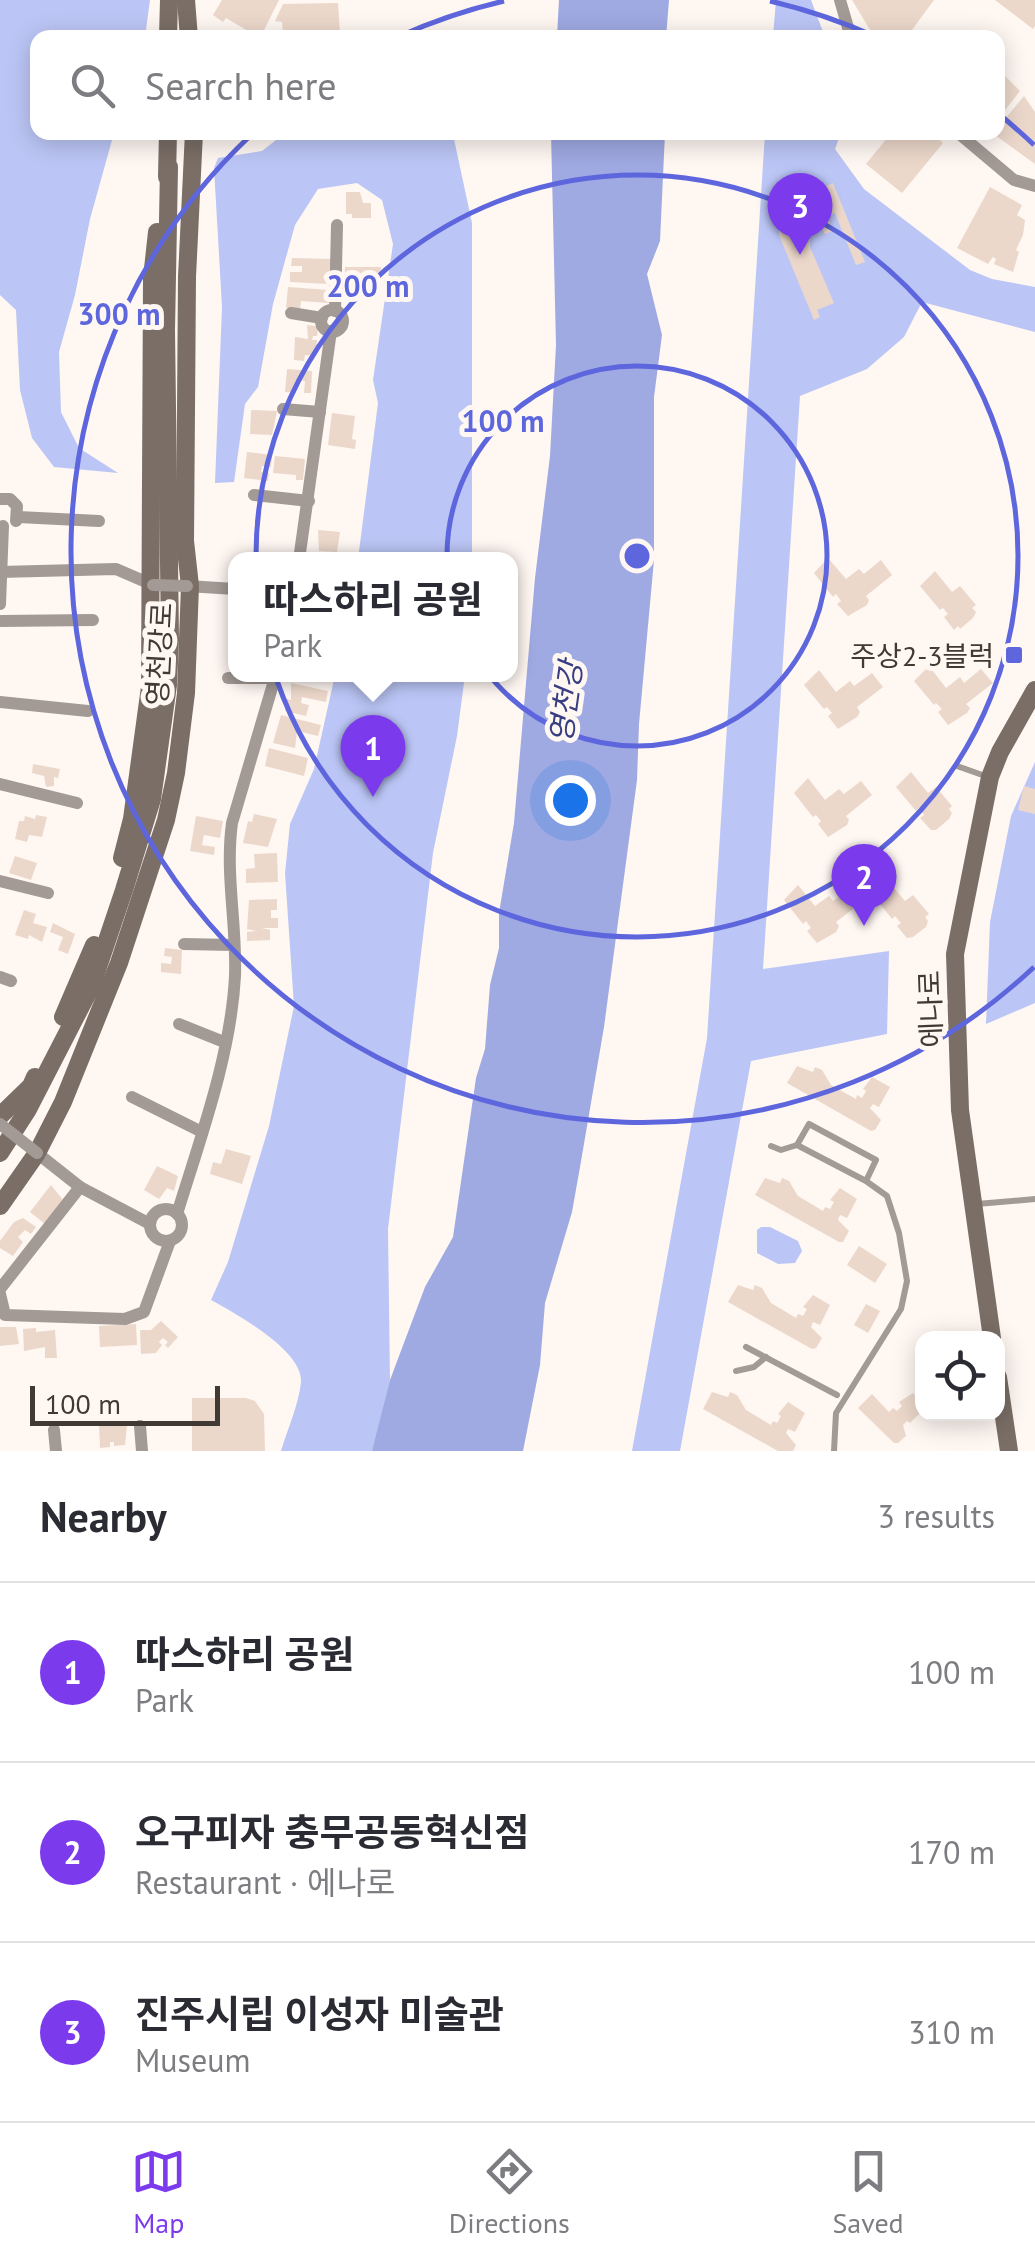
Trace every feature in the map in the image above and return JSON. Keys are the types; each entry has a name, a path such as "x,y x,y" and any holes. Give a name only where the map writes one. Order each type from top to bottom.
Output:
{"street":[{"path":"168,30 169,0"},
{"path":"186,0 188,30"},
{"path":"840,0 849,30"},
{"name":"영천강로","path":"0,1153 27,1111 92,985 152,799 168,685 170,638 168,140"},
{"name":"영천강로","path":"0,1206 37,1152 63,1102 119,963 166,820 176,773 186,693 186,353 194,140"},
{"path":"966,140 1014,180 1035,186"},
{"name":"영천강로","path":"0,1116 31,1086 78,985 118,874 132,818 150,688 152,278 168,167"},
{"path":"301,552 331,331 323,327 329,314 338,224"},
{"path":"291,313 329,314"},
{"path":"283,409 320,412"},
{"path":"0,604 2,526 12,524 18,516 17,506 2,496"},
{"path":"254,496 309,501"},
{"path":"18,516 99,521"},
{"path":"1,572 116,569 152,585 228,588"},
{"path":"0,621 93,620"},
{"path":"80,1187 0,1291 5,1315 125,1318 144,1312 170,1241 182,1228 177,1214 202,1132 235,977 229,845 232,823 274,682"},
{"name":"에나로","path":"991,1331 960,1110 955,954 990,777 1035,690"},
{"path":"0,702 88,711"},
{"path":"0,784 77,803"},
{"path":"0,881 48,893"},
{"path":"184,944 233,944"},
{"path":"179,1024 224,1042"},
{"path":"132,1097 202,1132"},
{"path":"0,1124 80,1187 150,1224 155,1238 170,1241"},
{"path":"150,1224 158,1211 177,1214"},
{"path":"1005,1421 1009,1451"},
{"path":"140,1426 142,1451"},
{"path":"54,1430 56,1451"}],"lane":[{"path":"956,766 990,777"},
{"path":"771,1146 781,1150 797,1145 809,1124 876,1160 866,1181"},
{"path":"797,1145 887,1196 893,1208 907,1282 901,1309 836,1414 834,1451"},
{"path":"971,1205 1035,1198"},
{"path":"746,1347 836,1394"},
{"path":"736,1371 754,1367 766,1357"}],"shaded area":[{"path":"0,0 150,0 146,30 30,30 30,140 112,140 59,352 61,412 79,448 118,473 54,467 32,438 20,390 16,310 0,295"},
{"path":"776,0 811,0 822,30 774,30"},
{"path":"276,140 454,140 472,223 472,552 359,552 378,403 373,380 393,244 382,200 357,183 318,189 295,225 273,304 258,387 245,404 234,482 215,483 222,307 214,168 218,158 262,151"},
{"path":"765,140 838,140 835,149 864,189 970,270 992,279 1035,287 1035,332 922,302 904,337 867,369 800,396 763,969 889,951 887,1034 751,1061 680,1451 632,1451 707,1038"},
{"path":"333,682 464,682 433,853 388,1229 390,1380 372,1451 281,1451 300,1390 299,1370 266,1334 211,1300 228,1262 269,1126 294,1006 285,873 290,824 314,769"},
{"path":"1035,762 1035,1003 986,1024 990,922 1011,816"},
{"path":"770,1227 798,1241 802,1251 795,1263 778,1264 757,1253 757,1230"}],"water":[{"path":"559,0 669,0 667,30 557,30"},
{"name":"영천강","path":"551,140 665,140 660,241 647,274 662,335 654,397 654,560 637,780 604,1027 572,1212 545,1303 540,1365 523,1451 372,1451 390,1380 425,1287 453,1237 476,1078 485,1049 490,985 499,948 499,913 514,823 535,578 550,456 556,345"}],"building":[{"path":"222,0 279,0 264,30 246,30 213,15"},
{"path":"852,0 934,0 912,30 870,30"},
{"path":"995,0 1035,0 1033,29"},
{"path":"338,3 340,30 283,30 282,22 275,21 283,4"},
{"path":"1005,76 1020,91 1005,110"},
{"path":"1024,96 1035,112 1035,164 1002,140 1005,119"},
{"path":"886,140 943,143 902,193 866,164"},
{"path":"833,183 865,262 856,265 835,213 827,216 833,231 825,234 822,229 810,234 810,247 834,303 817,310 820,317 814,320 779,235 780,206"},
{"path":"990,187 1022,205 1017,215 1025,220 1023,235 1013,272 994,264 993,257 988,264 957,248"},
{"path":"346,192 360,192 363,203 371,203 371,218 352,218 352,214 346,214"},
{"path":"292,258 332,259 328,284 290,282 290,272 302,272 302,266 291,266"},
{"path":"345,267 381,267 380,291 344,291"},
{"path":"288,287 329,290 329,303 301,301 300,309 286,308"},
{"path":"307,325 318,329 312,340 317,340 316,356 294,360 295,337 308,339"},
{"path":"287,369 312,371 311,393 304,393 305,381 297,380 296,393 285,392"},
{"path":"251,410 277,411 272,435 250,434"},
{"path":"332,413 355,416 355,449 328,445"},
{"path":"247,452 272,455 271,467 262,466 261,472 269,473 268,481 244,478"},
{"path":"275,456 305,459 303,480 296,480 296,475 273,473"},
{"path":"318,530 340,532 337,552 319,551"},
{"path":"828,558 846,579 859,569 864,574 881,560 892,575 866,596 867,605 848,616 837,604 841,601 836,594 833,597 814,573"},
{"path":"935,571 952,592 960,586 976,605 972,608 976,612 973,618 960,629 958,626 954,630 944,617 948,614 920,586"},
{"path":"929,666 946,688 960,677 964,683 981,669 993,683 966,704 970,708 967,713 948,725 938,712 942,709 914,681"},
{"path":"819,670 836,692 850,681 854,686 872,673 883,687 857,707 857,717 838,729 828,716 832,713 804,685"},
{"path":"291,683 328,691 326,702 302,697 301,703 309,705 306,716 285,711 287,699 291,700"},
{"path":"281,715 321,725 318,736 297,731 295,748 273,743"},
{"path":"269,748 308,758 304,776 265,766"},
{"path":"33,764 60,769 54,786 46,787 44,776 32,773"},
{"path":"911,772 928,793 936,787 952,806 949,819 936,830 931,830 920,818 924,815 919,808 916,811 896,787"},
{"path":"808,778 825,800 839,789 844,794 861,781 872,795 846,816 847,825 828,837 818,824 821,821 794,793"},
{"path":"1024,786 1035,789 1035,814 1018,810"},
{"path":"254,814 277,819 268,847 243,843 248,821 252,822"},
{"path":"36,815 47,817 42,837 29,835 27,842 15,839 19,821 24,821 25,816 35,819"},
{"path":"196,816 223,821 220,838 204,835 202,845 215,847 214,855 190,851"},
{"path":"277,853 278,882 246,883 246,869 255,868 254,854"},
{"path":"15,856 37,863 31,880 9,873"},
{"path":"887,880 905,901 913,895 929,914 925,917 926,927 913,937 907,938 897,926 901,923 895,916 892,919 873,895"},
{"path":"798,885 815,906 829,896 833,901 851,887 862,902 836,922 836,932 817,943 807,931 811,928 806,921 803,924 784,900"},
{"path":"277,899 277,910 271,910 271,918 278,918 278,928 262,928 270,930 270,940 247,941 247,932 256,931 247,929 249,900"},
{"path":"24,910 36,914 33,923 47,927 42,942 29,935 28,939 15,935"},
{"path":"53,923 75,934 68,954 58,950 63,937 50,932"},
{"path":"165,948 182,950 181,974 161,972 161,963 171,964 172,957 164,956"},
{"path":"797,1066 813,1072 815,1067 822,1070 831,1085 856,1099 857,1095 862,1098 872,1077 890,1087 879,1107 873,1104 870,1108 881,1120 875,1130 787,1083"},
{"path":"226,1149 251,1156 242,1184 210,1174 213,1162 221,1164"},
{"path":"157,1166 178,1176 174,1191 167,1188 159,1199 144,1190"},
{"path":"765,1178 780,1183 782,1178 789,1181 798,1196 823,1211 825,1207 830,1209 834,1202 830,1200 840,1188 857,1199 847,1218 840,1215 838,1220 849,1231 843,1242 755,1195"},
{"path":"51,1185 63,1200 45,1224 30,1212"},
{"path":"23,1218 36,1227 31,1234 25,1230 18,1237 23,1242 13,1256 0,1248 0,1241 14,1222"},
{"path":"859,1246 887,1264 875,1283 847,1265"},
{"path":"738,1285 753,1290 755,1285 762,1288 771,1303 796,1318 798,1314 803,1316 807,1309 803,1307 813,1295 830,1305 820,1325 813,1322 811,1327 822,1338 816,1348 728,1302"},
{"path":"866,1304 880,1311 868,1333 854,1325"},
{"path":"161,1321 178,1337 168,1348 163,1338 156,1353 141,1354 140,1330 151,1330"},
{"path":"136,1324 137,1345 100,1347 99,1326"},
{"path":"0,1327 16,1327 19,1344 0,1346"},
{"path":"36,1328 36,1332 55,1330 57,1358 45,1358 45,1347 24,1351 23,1329"},
{"path":"712,1392 728,1397 730,1392 737,1395 746,1410 771,1425 773,1421 777,1423 781,1416 778,1414 788,1402 805,1413 795,1432 788,1429 786,1433 796,1445 793,1451 778,1451 703,1409"},
{"path":"872,1394 889,1412 902,1406 899,1402 915,1395 915,1418 903,1425 906,1436 898,1443 858,1408"},
{"path":"192,1398 255,1401 264,1414 265,1451 192,1451"},
{"path":"99,1426 127,1426 125,1445 114,1446 110,1442 110,1447 100,1448"}],"place":[{"name":"진주시립 이성자 미술관","path":"800,255"},
{"name":"주상2-3블럭","path":"1014,655"},
{"name":"따스하리 공원","path":"373,797"},
{"name":"오구피자 충무공동혁신점","path":"864,926"}]}
